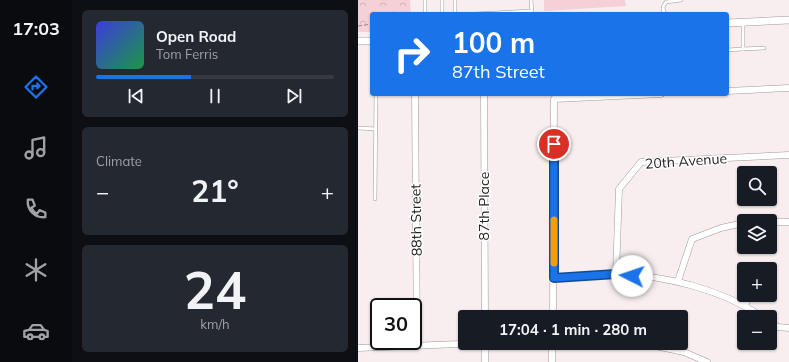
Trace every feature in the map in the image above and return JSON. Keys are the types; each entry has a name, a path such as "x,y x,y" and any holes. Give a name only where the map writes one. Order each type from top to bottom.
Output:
{"street":[{"path":"729,24 789,20"},
{"path":"358,41 370,41"},
{"path":"729,91 789,88"},
{"name":"88th Street","path":"415,96 417,298"},
{"name":"87th Place","path":"484,96 485,310"},
{"path":"553,310 554,99 618,96"},
{"name":"20th Avenue","path":"616,274 619,189 640,162 789,155"},
{"path":"777,222 789,222"},
{"path":"678,281 692,239 721,228 737,225"},
{"path":"554,278 616,274 678,281 745,305 752,310"},
{"path":"777,327 789,328"},
{"path":"422,346 458,344"},
{"path":"358,348 370,348"},
{"path":"484,362 485,350"},
{"path":"552,350 552,362"},
{"path":"674,350 684,352 706,362"}],"lane":[{"path":"425,0 425,12"},
{"path":"442,0 442,12"},
{"path":"455,0 455,12"},
{"path":"532,0 532,12"},
{"path":"664,12 663,7 666,2 681,0"},
{"path":"743,23 743,49"},
{"path":"729,50 764,48"},
{"path":"375,199 376,96"},
{"path":"358,128 376,129"}],"path":[{"path":"358,26 370,24"}],"green space":[{"path":"358,0 410,0 411,12 370,12 370,32 358,32"},
{"path":"544,0 625,0 626,6 544,11"}],"slow traffic":[{"path":"554,220 554,263"}],"route":[{"path":"554,144 554,278 616,274 632,276"}]}
